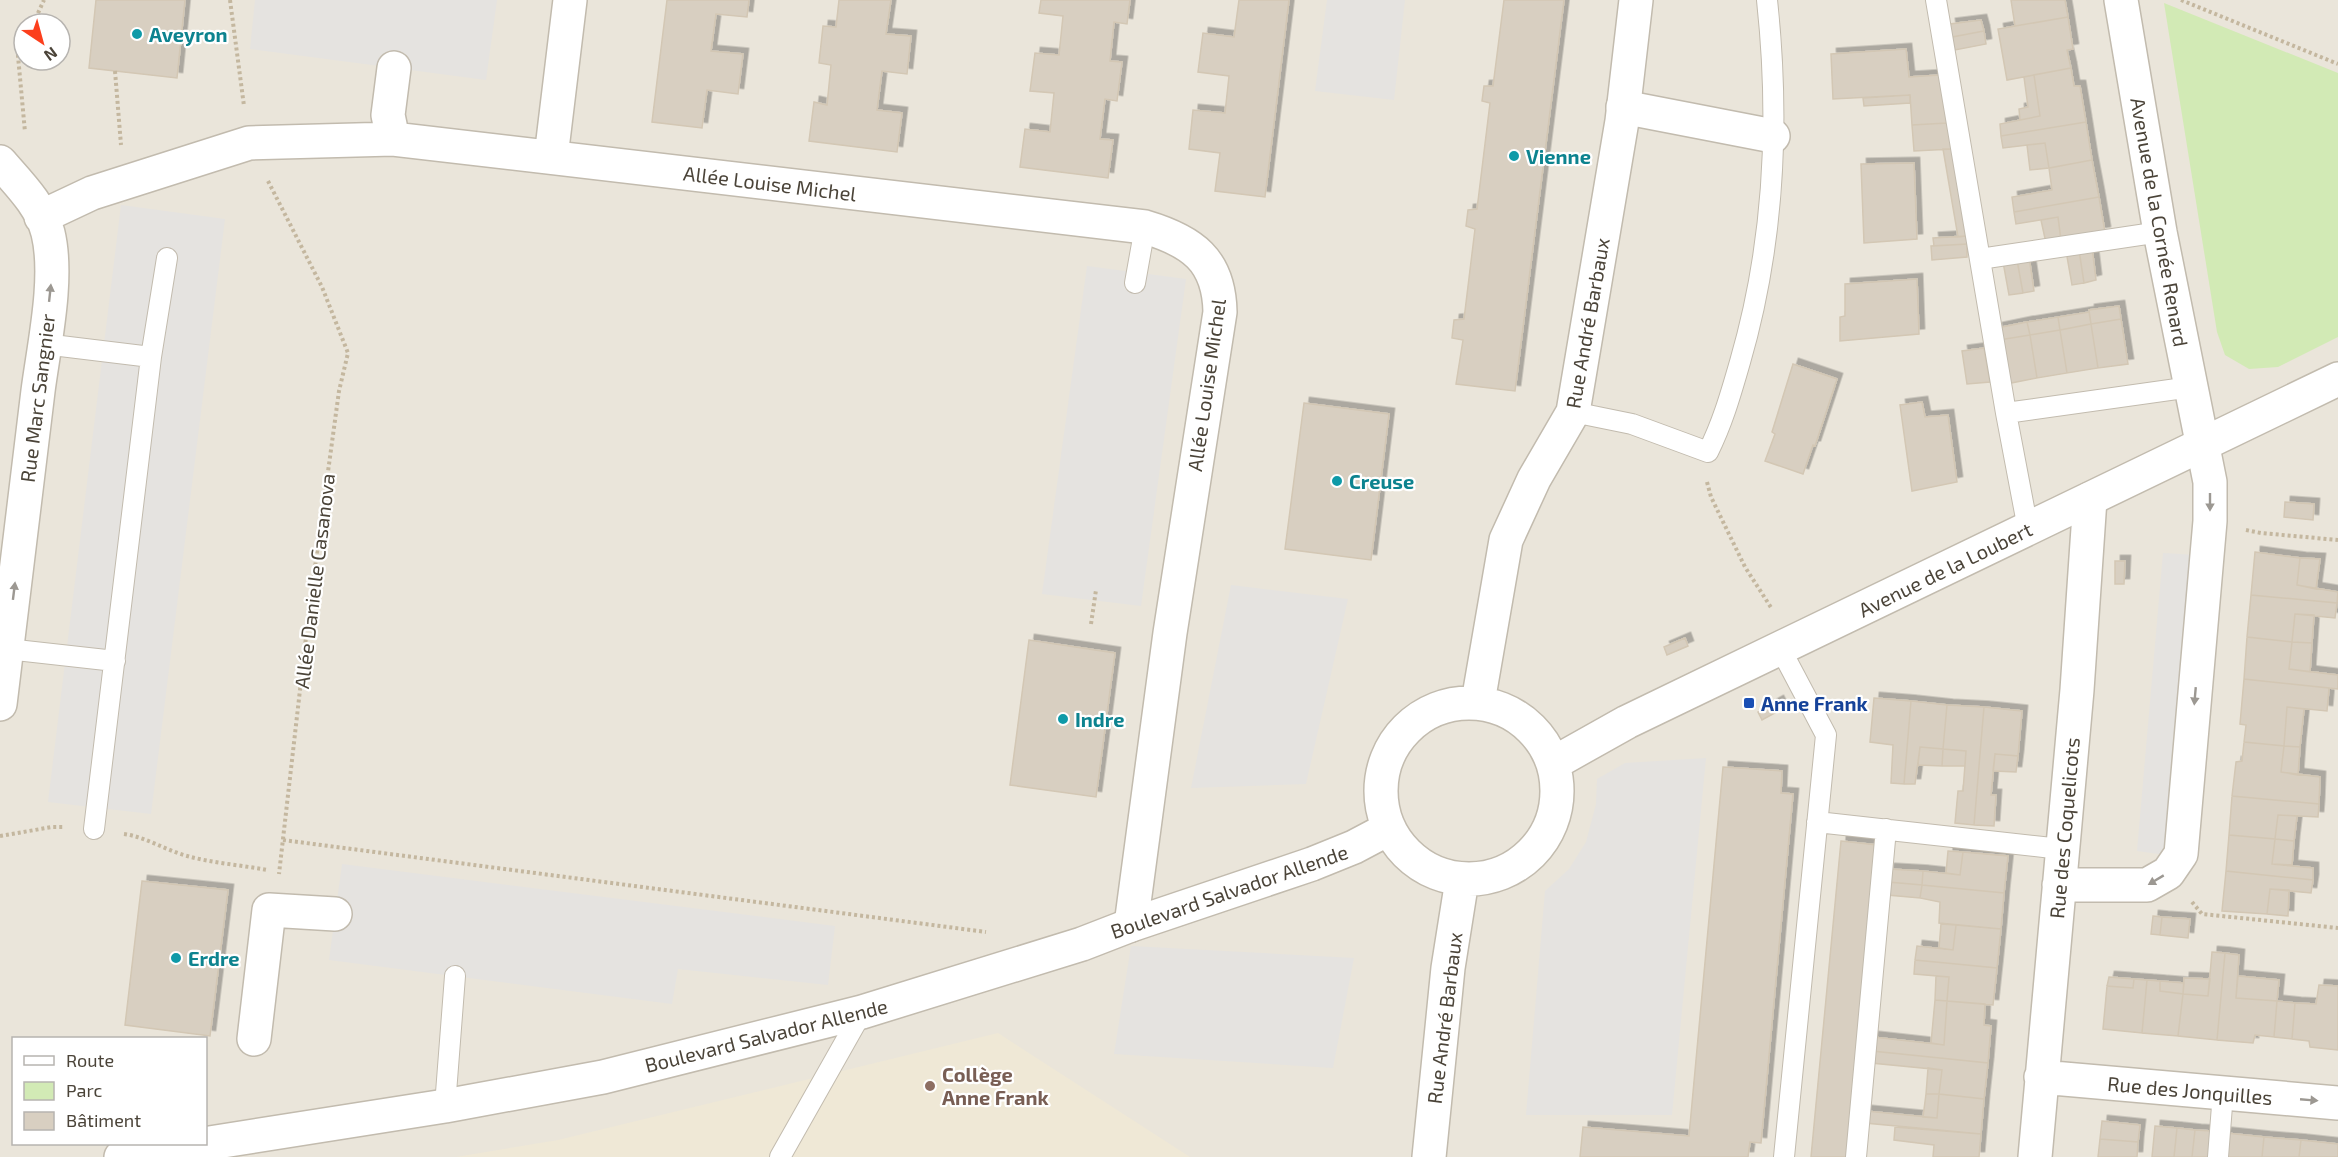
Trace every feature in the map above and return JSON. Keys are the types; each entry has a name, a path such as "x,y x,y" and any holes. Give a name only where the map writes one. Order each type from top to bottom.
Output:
{"street":[{"path":"551,157 570,0"},
{"name":"Rue André Barbaux","path":"1478,702 1506,540 1534,479 1573,412 1623,107 1636,0"},
{"name":"Avenue de la Cornée Renard","path":"2121,0 2160,232 2210,482 2210,521 2181,854 2168,873"},
{"path":"393,139 388,116 394,68"},
{"path":"1623,107 1773,136"},
{"name":"Allée Louise Michel","path":"41,217 92,193 249,143 393,139 1145,227 1170,234 1192,248 1210,267 1219,290 1220,312 1170,633 1131,925"},
{"name":"Rue Marc Sangnier","path":"0,704 3,649 44,344 52,255 48,231 37,205 5,168"},
{"name":"Avenue de la Loubert","path":"1554,764 1627,722 2338,379"},
{"name":"Rue des Coquelicots","path":"2035,1157 2077,690 2090,499"},
{"path":"1478,702 1503,708 1525,722 1542,740 1554,764 1558,788 1555,812 1546,835 1531,855 1511,869 1487,878 1462,880 1432,873 1407,854 1388,829 1380,799 1383,768 1396,740 1418,718 1447,705 1478,702"},
{"name":"Boulevard Salvador Allende","path":"207,1143 445,1106 603,1077 862,1012 1082,944 1131,925 1312,864 1354,847 1388,829"},
{"path":"2059,885 2147,885 2168,873"},
{"name":"Rue André Barbaux","path":"1429,1157 1448,968 1462,880"},
{"path":"254,1039 269,910 335,914"},
{"name":"Rue des Jonquilles","path":"2041,1077 2338,1102"},
{"name":"Boulevard Salvador Allende","path":"121,1157 197,1145"}],"lane":[{"path":"1573,412 1632,424 1708,452 1723,421 1755,312 1773,173 1774,61 1767,0"},
{"path":"1936,0 2028,529"},
{"path":"1135,283 1145,227"},
{"path":"1980,259 2160,232"},
{"path":"94,830 151,357 166,258"},
{"path":"44,344 151,357"},
{"path":"2006,413 2191,387"},
{"path":"1780,648 1826,735 1784,1157"},
{"path":"3,649 115,660"},
{"path":"1817,822 2061,849"},
{"path":"1856,1157 1886,829"},
{"path":"445,1106 455,976"},
{"path":"780,1157 862,1012"},
{"path":"2218,1157 2223,1093"}],"path":[{"name":"Allée Danielle Casanova","path":"231,0 249,143 321,287 348,353 339,391 308,623 279,872 269,910"},
{"path":"2181,0 2338,64"},
{"path":"115,71 123,182"},
{"path":"5,168 27,156 19,72"},
{"path":"1708,452 1706,474 1711,497 1745,567 1772,609"},
{"path":"2210,521 2261,533 2338,540"},
{"path":"1091,624 1096,590"},
{"path":"0,836 52,827 94,830 136,836 190,857 279,872"},
{"path":"283,840 930,925"},
{"path":"2168,873 2202,914 2338,928"}],"shaded area":[{"path":"0,0 2338,0 2338,1157 0,1157"},
{"path":"255,0 497,0 486,80 250,49"},
{"path":"1327,0 1405,0 1394,100 1315,91"},
{"path":"121,205 225,219 151,814 48,802"},
{"path":"1087,266 1186,279 1141,606 1042,594"},
{"path":"2163,553 2196,555 2165,855 2137,851"},
{"path":"1231,585 1348,599 1306,784 1191,788"},
{"path":"1706,758 1672,1115 1526,1115 1545,891 1569,869 1586,842 1596,804 1597,779 1625,763"},
{"path":"342,864 835,926 828,985 678,969 672,1004 329,960"},
{"path":"1131,946 1354,958 1333,1068 1114,1054"},
{"name":"Collège Anne Frank","path":"998,1033 1190,1157 456,1157 558,1140"}],"green space":[{"path":"2164,3 2338,73 2338,337 2278,367 2249,369 2225,355 2217,332"}],"building":[{"name":"Aveyron","path":"96,0 185,0 177,78 89,68"},
{"path":"667,0 749,0 747,17 716,14 711,51 743,54 738,94 707,90 702,128 652,122"},
{"path":"839,0 891,0 886,34 911,36 907,74 882,71 877,110 902,113 897,152 809,141 814,102 827,105 831,65 819,63 823,26 836,27"},
{"path":"1041,0 1130,0 1127,24 1114,22 1110,61 1122,62 1117,101 1105,99 1100,139 1113,140 1108,178 1020,167 1025,129 1050,132 1054,93 1030,91 1035,53 1059,55 1063,16 1039,13"},
{"path":"1239,0 1289,0 1265,197 1215,191 1220,153 1189,149 1193,110 1225,113 1229,76 1198,72 1203,33 1234,37"},
{"name":"Vienne","path":"1504,0 1564,0 1515,391 1456,384 1463,340 1452,338 1454,320 1464,319 1475,229 1466,226 1468,210 1477,209 1490,103 1482,101 1484,86 1493,86"},
{"path":"2011,0 2065,0 2068,17 2015,26"},
{"path":"2068,17 2073,49 2067,50 2071,68 2007,80 1998,29"},
{"path":"1981,20 1984,31 1952,37 1950,24"},
{"path":"1984,31 1986,44 1955,50 1952,37"},
{"path":"1906,49 1909,77 1940,75 1947,123 1912,125 1910,95 1833,99 1831,54"},
{"path":"2071,68 2074,86 2080,86 2086,122 2001,136 2000,124 2040,116 2034,75"},
{"path":"2034,75 2040,116 2020,120 2019,109 2028,107 2024,77"},
{"path":"1910,95 1910,103 1864,106 1863,98"},
{"path":"2086,122 2092,160 2049,168 2045,143 2003,148 2001,136"},
{"path":"1947,123 1952,149 1914,151 1912,125"},
{"path":"2045,143 2049,168 2030,170 2027,145"},
{"path":"1943,149 1952,149 1966,236 1958,237"},
{"path":"2092,160 2099,197 2014,212 2012,197 2052,190 2049,168"},
{"path":"1914,163 1917,239 1864,243 1861,164"},
{"path":"2099,197 2105,232 2061,240 2058,217 2016,224 2014,212"},
{"path":"2058,217 2061,240 2046,243 2041,220"},
{"path":"1966,236 1967,244 1934,246 1933,238"},
{"path":"1967,244 1967,257 1932,260 1931,246"},
{"path":"2092,247 2096,280 2084,283 2079,250"},
{"path":"2079,250 2084,283 2072,285 2066,251"},
{"path":"2029,257 2034,291 2023,293 2017,260"},
{"path":"2017,260 2023,293 2009,295 2003,262"},
{"path":"1917,279 1919,334 1840,341 1840,317 1845,316 1845,284"},
{"path":"2119,306 2121,319 2091,324 2089,310"},
{"path":"2089,312 2091,324 2060,330 2058,317"},
{"path":"2058,317 2060,330 2030,335 2027,322"},
{"path":"2121,319 2128,364 2098,368 2091,324"},
{"path":"2027,322 2030,335 1999,340 1997,328"},
{"path":"2091,324 2098,368 2067,373 2060,330"},
{"path":"2060,330 2067,373 2037,378 2030,335"},
{"path":"2030,335 2037,378 2006,384 1999,340"},
{"path":"1984,348 1990,382 1967,384 1962,351"},
{"path":"1793,364 1837,379 1815,446 1813,445 1803,474 1765,461 1775,434 1772,432"},
{"path":"1922,402 1925,417 1948,415 1957,482 1912,491 1900,405"},
{"name":"Creuse","path":"1304,403 1389,414 1371,560 1285,549"},
{"path":"2285,502 2314,504 2313,520 2284,517"},
{"path":"2255,552 2300,558 2297,585 2338,592 2337,603 2251,595"},
{"path":"2300,558 2320,559 2316,589 2297,585"},
{"path":"2115,561 2125,561 2124,584 2115,584"},
{"path":"2251,595 2337,603 2335,618 2295,614 2292,642 2247,637"},
{"path":"2295,614 2314,615 2312,643 2292,642"},
{"path":"2247,637 2292,642 2289,669 2338,675 2338,689 2244,679"},
{"path":"1685,638 1688,646 1667,655 1664,647"},
{"name":"Indre","path":"1029,640 1115,653 1096,797 1010,785"},
{"path":"2292,642 2312,643 2310,672 2289,669"},
{"path":"2244,679 2329,688 2327,711 2287,707 2284,746 2244,742 2246,725 2240,724"},
{"path":"1874,698 1911,701 1904,784 1891,783 1893,745 1870,742"},
{"path":"1778,701 1782,709 1762,720 1758,712"},
{"path":"1911,701 1947,705 1943,749 1920,747 1915,784 1904,784"},
{"path":"1947,705 1984,707 1974,825 1955,823 1958,791 1963,791 1966,751 1943,749"},
{"path":"1984,707 2022,711 2018,756 1995,754 1991,795 1996,795 1994,826 1974,825"},
{"path":"2287,707 2304,709 2300,747 2284,746"},
{"path":"2244,742 2284,746 2281,772 2320,777 2319,804 2232,796 2236,762 2242,761"},
{"path":"2284,746 2300,747 2298,775 2281,772"},
{"path":"1920,747 1943,749 1942,766 1918,765"},
{"path":"1943,749 1966,751 1965,766 1942,766"},
{"path":"1995,754 2018,756 2016,772 1993,771"},
{"path":"1723,767 1782,771 1781,793 1793,794 1761,1143 1750,1142 1748,1157 1580,1157 1583,1127 1689,1136"},
{"path":"2232,796 2319,804 2318,817 2278,815 2275,839 2229,835"},
{"path":"2278,815 2297,816 2294,841 2275,839"},
{"path":"2229,835 2275,839 2272,864 2313,868 2313,880 2226,871"},
{"path":"2275,839 2294,841 2292,865 2272,864"},
{"path":"1841,841 1877,845 1849,1157 1811,1157"},
{"path":"1948,851 1963,852 1960,875 1946,873"},
{"path":"1963,852 2008,856 2004,893 1922,885 1923,871 1960,875"},
{"path":"1889,869 1923,871 1922,885 1888,882"},
{"path":"2226,871 2313,880 2311,893 2270,889 2267,914 2222,911"},
{"name":"Erdre","path":"142,881 228,890 210,1036 125,1025"},
{"path":"1888,882 1922,885 1920,898 1887,895"},
{"path":"1922,885 2004,893 2001,929 1939,923 1940,902 1920,898"},
{"path":"2270,889 2289,890 2288,916 2267,914"},
{"path":"2153,916 2162,917 2160,935 2151,934"},
{"path":"2162,917 2190,919 2188,938 2160,935"},
{"path":"1941,924 1956,925 1953,950 1939,948"},
{"path":"1956,925 2001,929 1997,968 1915,960 1917,946 1953,950"},
{"path":"2212,952 2225,953 2217,1040 2178,1036 2183,994 2208,996"},
{"path":"2225,953 2239,955 2236,998 2277,1001 2274,1037 2255,1035 2253,1043 2217,1040"},
{"path":"1915,960 1997,968 1993,1005 1947,1001 1949,977 1914,974"},
{"path":"1936,976 1949,977 1947,1001 1935,1000"},
{"path":"2238,976 2279,980 2277,1001 2236,998"},
{"path":"2109,977 2134,979 2133,988 2107,986"},
{"path":"2184,978 2210,979 2208,996 2183,994"},
{"path":"2134,979 2147,980 2142,1033 2103,1029 2107,986 2133,988"},
{"path":"2147,980 2160,981 2160,991 2183,994 2178,1036 2142,1033"},
{"path":"2160,981 2184,983 2183,994 2160,991"},
{"path":"2319,985 2338,986 2338,1050 2310,1047 2309,1041 2292,1039 2295,1003 2316,1004"},
{"path":"1935,1000 1947,1001 1944,1045 1931,1043"},
{"path":"1947,1001 1985,1004 1984,1025 1991,1026 1988,1063 1872,1051 1873,1037 1944,1045"},
{"path":"2277,1001 2295,1003 2292,1039 2274,1037"},
{"path":"1872,1051 1988,1063 1984,1099 1939,1094 1942,1070 1871,1063"},
{"path":"1928,1068 1942,1070 1939,1094 1926,1094"},
{"path":"1926,1094 1939,1094 1937,1118 1923,1117"},
{"path":"1939,1094 1984,1099 1981,1134 1865,1123 1866,1111 1937,1118"},
{"path":"2102,1121 2140,1125 2138,1142 2100,1139"},
{"path":"2155,1126 2177,1128 2174,1157 2152,1157"},
{"path":"1895,1127 1981,1134 1979,1157 1933,1157 1934,1145 1894,1140"},
{"path":"2177,1128 2195,1130 2192,1157 2174,1157"},
{"path":"2195,1130 2212,1131 2210,1157 2192,1157"},
{"path":"2226,1133 2264,1137 2262,1157 2224,1157"},
{"path":"2264,1137 2301,1140 2299,1157 2262,1157"},
{"path":"2100,1139 2138,1142 2137,1157 2098,1157"},
{"path":"2301,1140 2338,1144 2338,1157 2299,1157"}],"place":[{"name":"Aveyron","path":"137,34"},
{"name":"Vienne","path":"1514,156"},
{"name":"Creuse","path":"1337,481"},
{"name":"Anne Frank","path":"1749,703"},
{"name":"Indre","path":"1063,719"},
{"name":"Erdre","path":"176,958"},
{"name":"Collège Anne Frank","path":"930,1086"}]}
